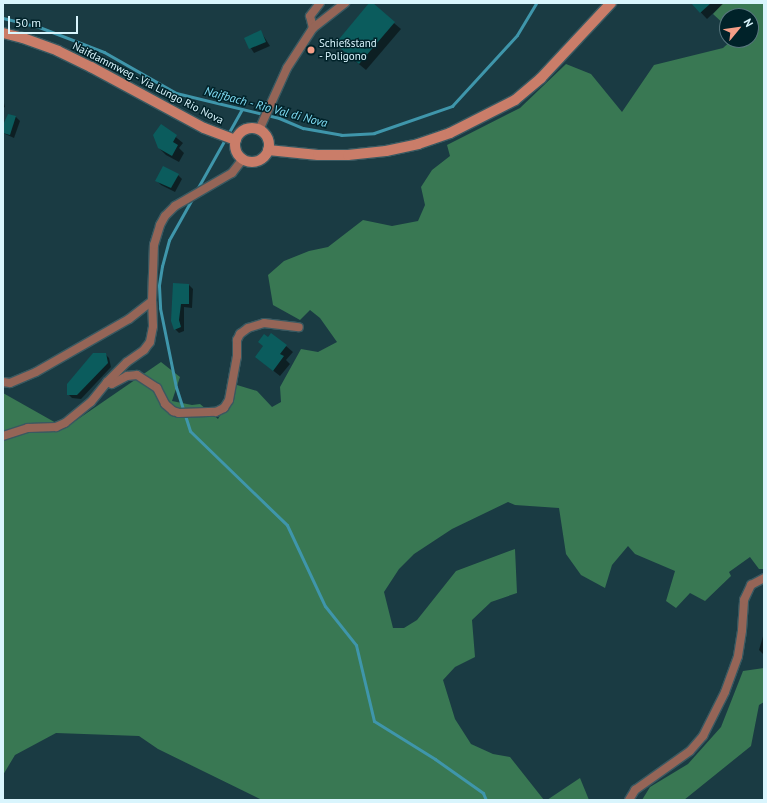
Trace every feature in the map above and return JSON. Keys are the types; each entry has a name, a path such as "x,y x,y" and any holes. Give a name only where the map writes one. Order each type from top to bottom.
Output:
{"main road":[{"path":"268,150 318,155 348,155 392,150 418,144 450,133 515,100 546,73 611,3"},
{"name":"Naifdammweg - Via Lungo Rio Nova","path":"3,33 23,38 58,51 204,128 230,138"},
{"path":"262,125 267,136 268,150 266,155 258,161 253,162 243,159 236,151 230,138 239,135 248,129 262,125"}],"street":[{"path":"313,28 310,16 320,3"},
{"path":"262,125 287,68 313,28 345,3"},
{"path":"3,436 28,428 56,427 65,423 91,402 107,382 127,362 144,350 150,342 153,326 152,302 154,245 165,216 175,206 232,173 243,159"},
{"path":"3,382 10,383 42,368 129,318 152,302"},
{"path":"107,382 112,384 127,376 137,375 157,388 165,404 172,411 183,413 216,412 224,408 229,400 237,356 237,340 240,334 248,328 264,323 299,327"},
{"path":"629,800 635,790 690,751 703,736 725,692 738,656 742,630 744,600 751,585 764,578"}],"green space":[{"path":"723,3 764,3 764,569 759,569 750,557 729,572 731,576 705,601 690,593 676,608 666,601 675,571 635,554 628,546 612,565 605,588 581,575 566,554 559,508 515,505 508,502 452,529 414,554 399,569 384,592 393,628 404,628 417,620 456,571 515,549 517,593 491,602 472,620 475,657 455,667 443,680 455,719 471,744 493,754 510,757 544,800 262,800 158,749 139,736 56,733 15,755 3,775 3,393 65,428 161,362 180,377 172,401 192,405 200,404 218,419 237,385 257,391 272,407 281,402 280,387 301,349 318,352 337,342 320,318 310,310 300,320 273,305 268,275 284,261 309,251 328,247 363,220 392,226 418,221 425,205 421,187 432,170 450,156 447,145 520,108 566,64 591,74 622,112 654,65 723,48 759,48 759,8 719,8 719,20 713,14"},
{"path":"764,668 764,702 759,705 751,746 684,800 642,800 650,787 688,764 721,727 743,671"},
{"path":"580,778 589,800 547,800"}],"building":[{"path":"369,3 373,3 395,22 359,64 335,44"},
{"path":"691,3 711,3 700,13"},
{"path":"261,30 266,42 249,49 244,38"},
{"path":"8,114 16,116 10,135 3,133 3,125"},
{"path":"161,124 177,135 173,142 178,145 172,156 158,148 153,135"},
{"path":"163,166 179,174 171,188 155,181"},
{"path":"173,283 189,284 189,304 181,304 179,320 181,327 174,330 171,321"},
{"path":"271,333 287,345 280,354 284,356 273,371 255,357 263,346 258,342 264,334 268,337"},
{"path":"93,353 106,353 108,363 77,395 67,395 67,384"}],"waterway":[{"name":"Naifbach - Rio Val di Nova","path":"3,18 39,27 104,52 176,93 279,118 303,128 341,135 374,133 452,106 517,35 536,3"},
{"path":"196,191 242,109"},
{"path":"192,199 169,240 162,266 159,286 160,308 176,387 190,431 287,525 325,606 356,645 374,721 435,759 483,793 486,800"}],"place":[{"name":"Schießstand - Poligono","path":"311,50"}]}
